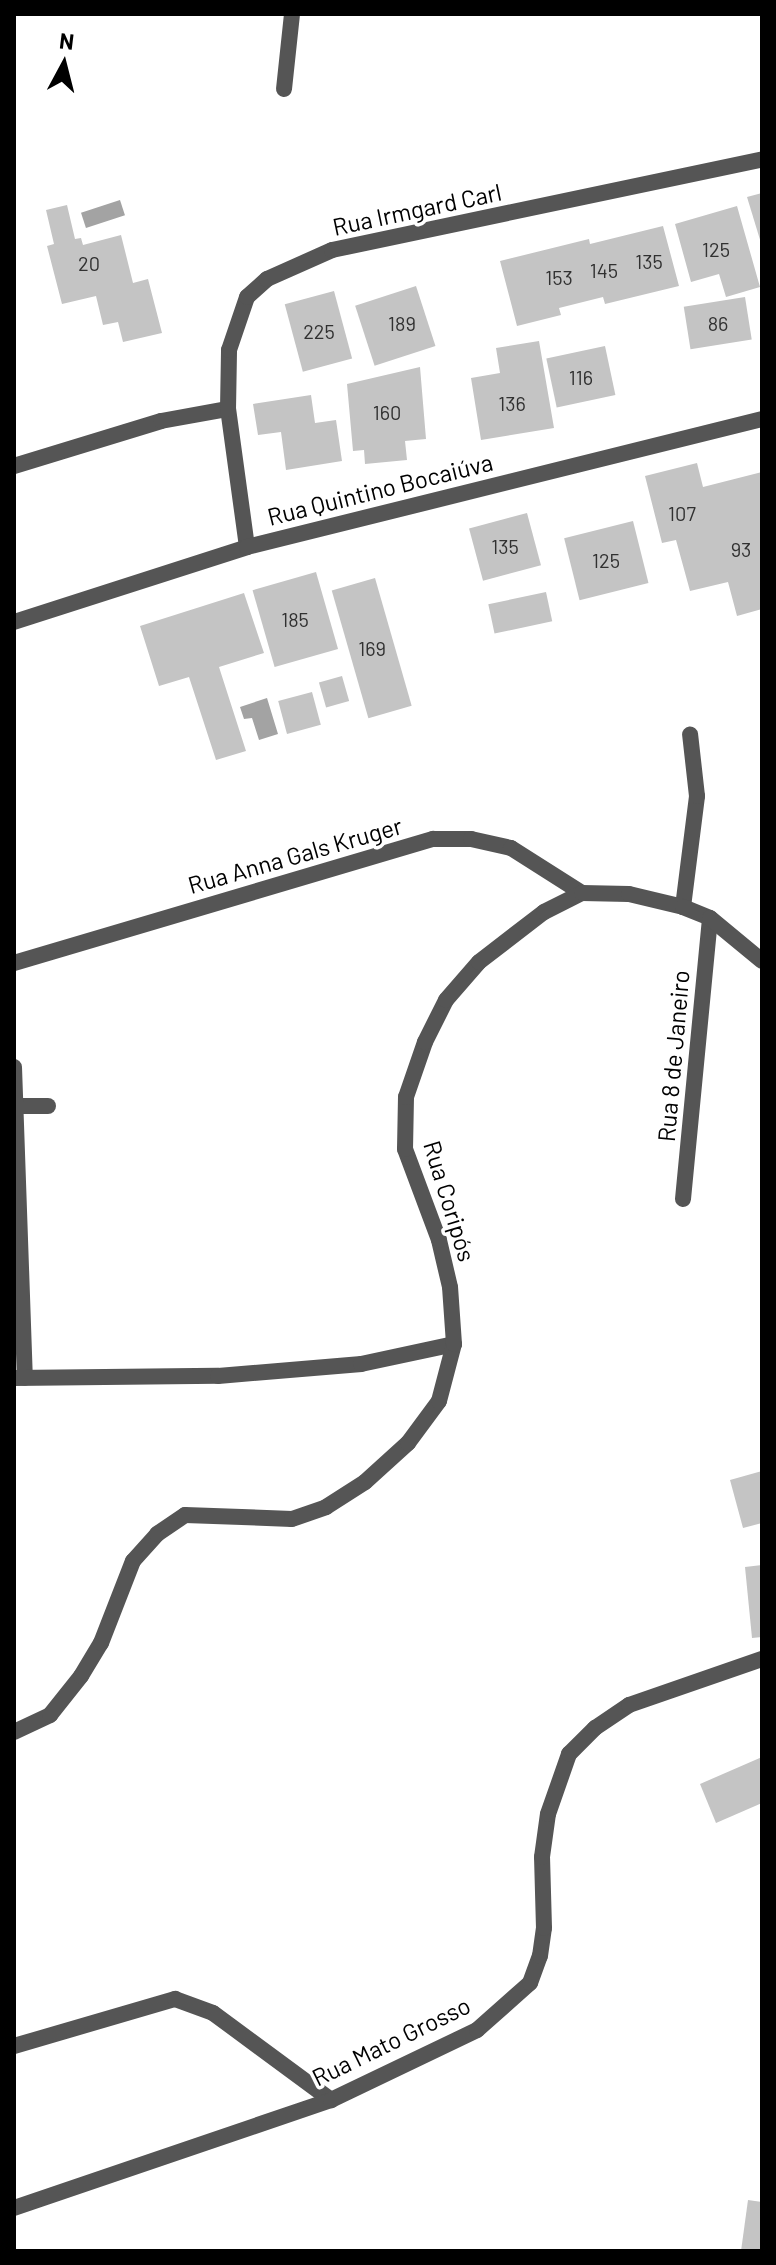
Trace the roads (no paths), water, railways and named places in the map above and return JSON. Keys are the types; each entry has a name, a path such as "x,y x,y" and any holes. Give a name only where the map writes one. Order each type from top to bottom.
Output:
{"street":[{"path":"284,89 292,14"},
{"name":"Rua Irmgard Carl","path":"247,547 228,409 229,350 247,297 267,279 332,250 762,159"},
{"path":"14,466 161,421 228,409"},
{"name":"Rua Quintino Bocaiúva","path":"14,622 247,547 762,419"},
{"path":"683,907 697,796 690,734"},
{"name":"Rua Anna Gals Kruger","path":"14,963 433,839 471,839 511,848 582,893"},
{"name":"Rua Coripós","path":"14,1732 50,1715 81,1676 101,1643 133,1561 157,1534 185,1515 292,1519 326,1507 365,1482 408,1443 439,1401 454,1344 450,1287 405,1149 406,1097 425,1042 454,990 479,962 512,933 582,893 629,894 683,907 710,918 762,961"},
{"name":"Rua 8 de Janeiro","path":"683,1199 710,918"},
{"path":"14,1067 19,1378 233,1374 361,1364 454,1344"},
{"path":"17,1106 48,1106"},
{"name":"Rua Mato Grosso","path":"14,2208 331,2100 477,2030 530,1983 540,1956 544,1928 542,1857 548,1814 569,1754 595,1728 629,1705 762,1659"},
{"path":"14,2046 175,1999 213,2013 331,2100"}]}
